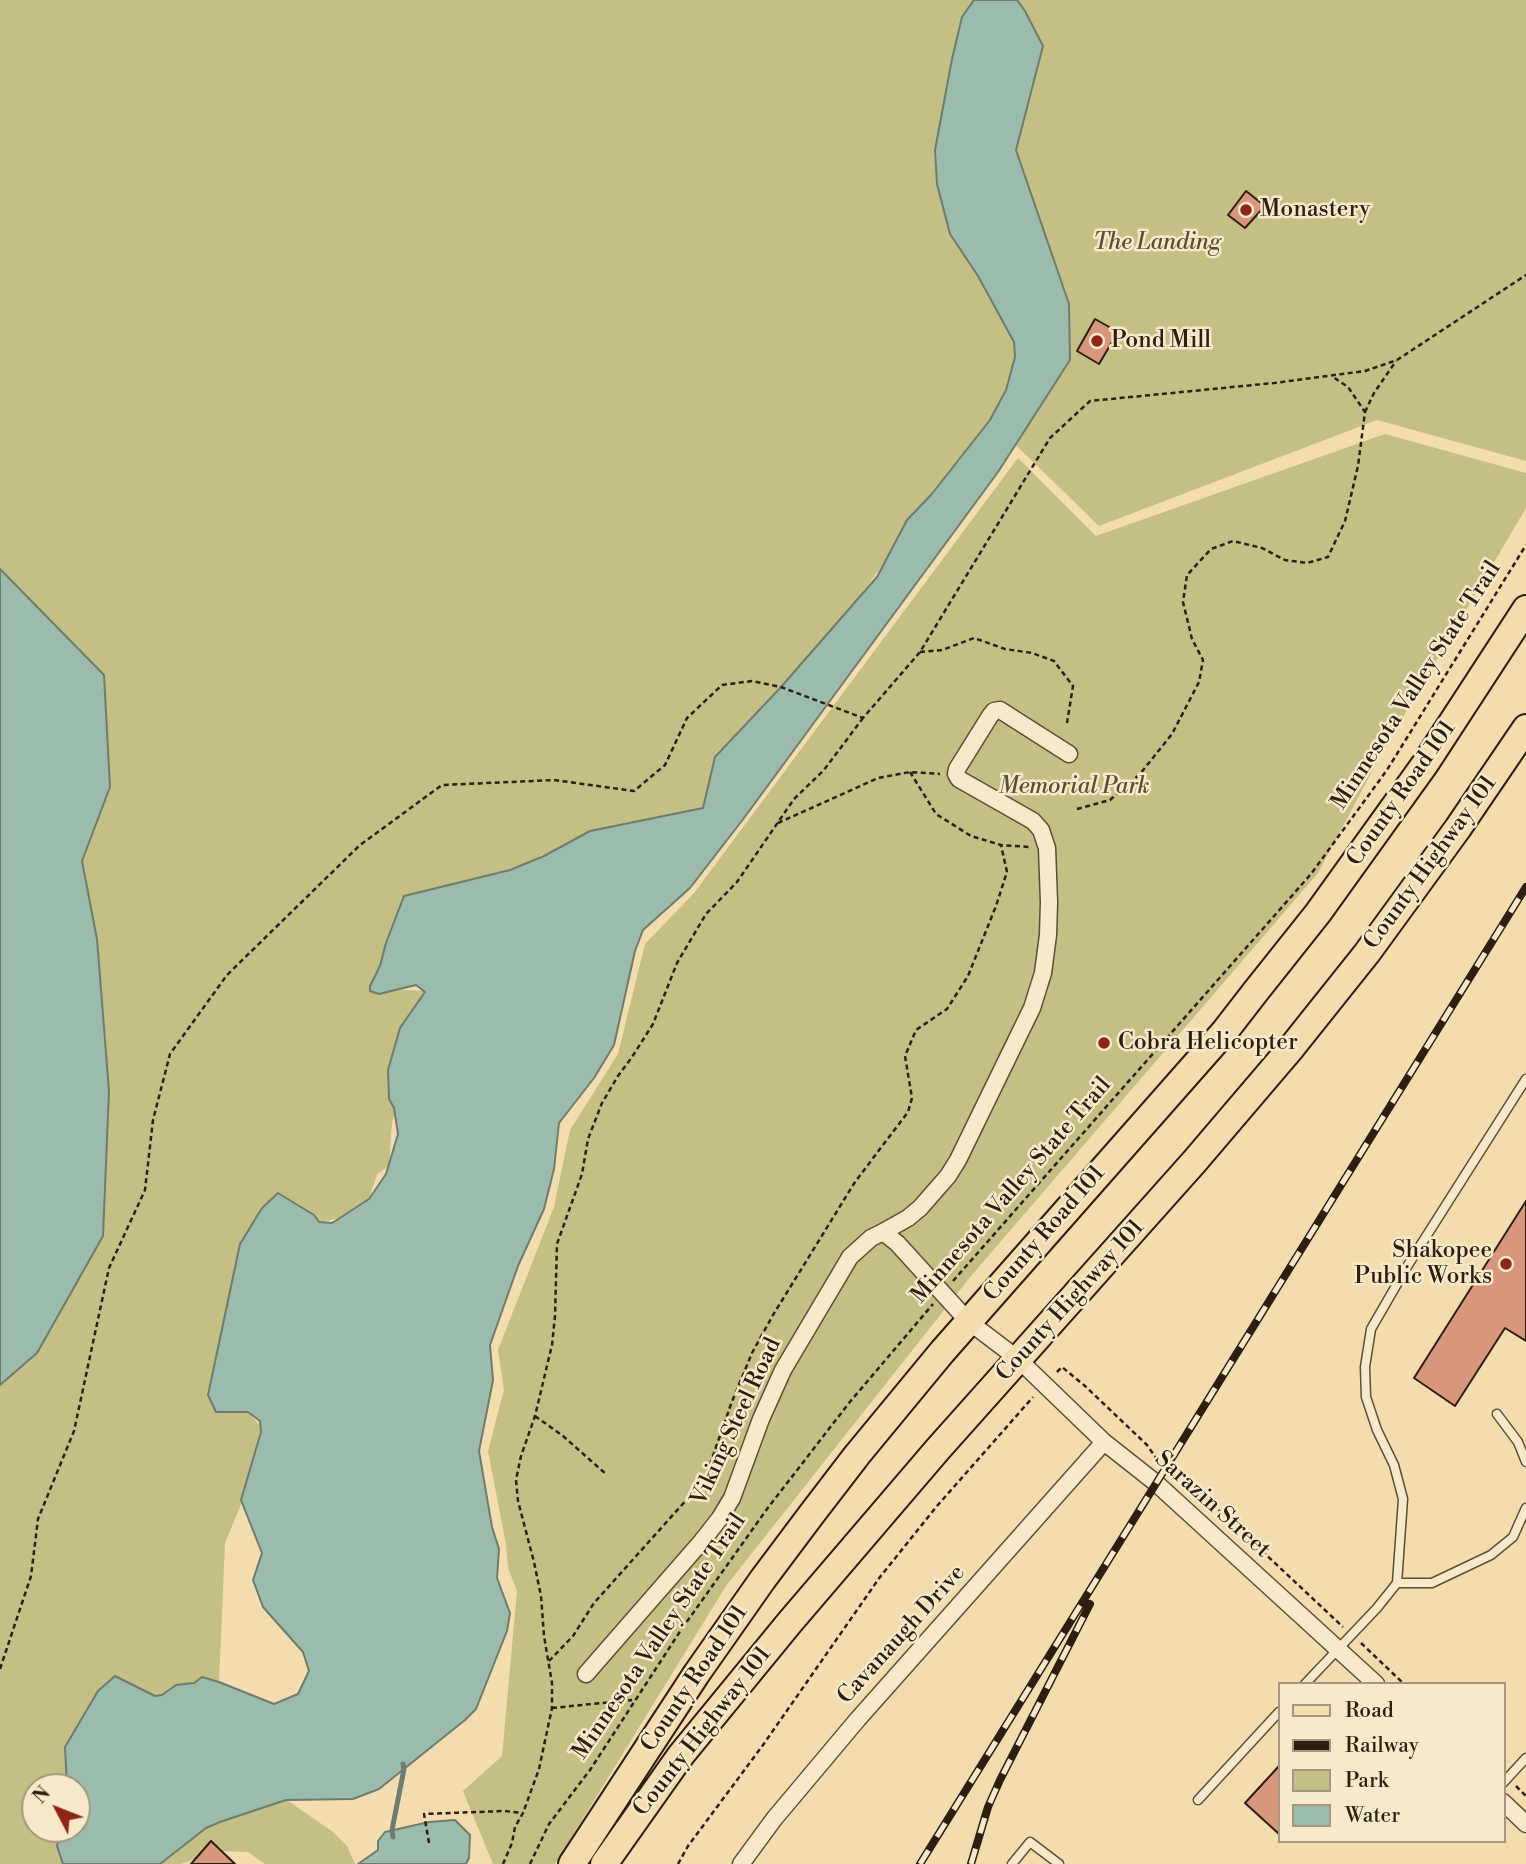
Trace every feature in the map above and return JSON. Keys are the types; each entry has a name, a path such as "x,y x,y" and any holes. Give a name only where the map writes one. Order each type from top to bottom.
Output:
{"main road":[{"name":"County Road 101","path":"572,1864 697,1673 763,1579 865,1445 968,1321 1225,1031 1318,913 1425,764 1526,609"},
{"name":"County Highway 101","path":"604,1864 681,1755 773,1642 938,1449 1194,1162 1300,1037 1367,953 1458,828 1526,728"}],"street":[{"path":"1046,848 1041,830 1033,821 959,779 957,769 990,716 994,711 1000,710 1069,754"},
{"name":"Viking Steel Road","path":"586,1674 720,1518 732,1498 761,1419 783,1370 850,1257 872,1238 908,1218 920,1208 958,1160 1032,1008 1043,973 1049,902 1046,848"},
{"path":"883,1232 897,1243 968,1321 1018,1359"},
{"name":"Sarazin Street","path":"1018,1359 1104,1442 1156,1483 1374,1682"},
{"name":"Cavanaugh Drive","path":"741,1864 774,1819 858,1719 1104,1442"},
{"path":"1505,1804 1526,1824"}],"lane":[{"path":"1307,1682 1397,1583 1403,1499 1394,1465 1377,1430 1366,1397 1365,1367 1371,1329 1408,1265 1526,1079"},
{"path":"1497,1414 1518,1442 1526,1462"},
{"path":"1397,1583 1432,1583 1491,1555 1513,1537 1526,1508"},
{"path":"1198,1800 1278,1713"},
{"path":"1505,1781 1526,1758"},
{"path":"1012,1864 1030,1842 1059,1864"}],"path":[{"path":"503,1864 539,1769 552,1708 552,1683 541,1597 517,1502 516,1480 552,1345 556,1244 573,1202 582,1174 588,1139 602,1103 653,1024 677,963 692,935 706,914 737,883 794,799 824,770 863,718 920,652 1050,438 1090,401 1333,377 1365,371 1397,360 1526,275"},
{"path":"1077,808 1110,800 1140,774 1172,734 1199,682 1203,660 1192,639 1183,602 1187,575 1211,550 1233,541 1262,548 1285,560 1307,563 1328,557 1345,520 1365,412 1374,393 1397,360"},
{"path":"1333,377 1348,387 1365,412"},
{"name":"Minnesota Valley State Trail","path":"530,1864 549,1824 590,1770 681,1630 767,1509 849,1403 1311,874 1387,771 1526,545"},
{"path":"920,652 942,650 974,638 1054,661 1073,686 1067,723"},
{"path":"0,1669 31,1576 38,1519 74,1431 109,1268 145,1190 153,1121 170,1054 227,975 360,845 442,785 554,780 634,791 665,765 687,718 722,685 752,681 781,687 863,718"},
{"path":"775,824 878,778 910,772 956,774"},
{"path":"910,772 936,814 971,835 1001,845 1046,848"},
{"path":"548,1661 573,1636 594,1602 706,1476 752,1353 762,1334 855,1182 908,1112 912,1098 905,1056 916,1030 947,1009 968,976 1007,872 1001,845"},
{"path":"678,1864 688,1846 763,1745 880,1577 978,1458 1062,1367 1147,1445 1165,1469 1178,1472 1403,1682"},
{"path":"535,1416 563,1436 607,1475"},
{"path":"552,1708 634,1700"},
{"path":"429,1843 424,1814 504,1811 523,1813"}],"green space":[{"name":"The Landing","path":"0,0 1526,0 1526,461 1377,420 1099,526 990,420 703,808 542,855 531,861 387,989 425,991 392,1123 389,1166 377,1174 369,1199 342,1217 319,1223 229,1411 248,1412 261,1427 242,1502 225,1543 219,1682 91,1837 91,1773 21,1773 21,1843 86,1843 69,1864 0,1864 0,1385 30,1358 103,1236 109,1091 97,939 82,861 110,787 104,675 0,569"},
{"name":"Memorial Park","path":"1385,434 1526,473 1526,508 1383,751 1318,873 971,1276 726,1586 555,1864 493,1864 463,1791 502,1756 517,1591 508,1568 488,1451 504,1390 498,1350 554,1207 570,1130 618,1054 645,944 694,893 1018,458 1096,536"},
{"path":"287,1800 333,1832 347,1846 355,1864 265,1864 248,1852 217,1851 181,1864 160,1864 207,1827"}],"water":[{"path":"974,0 1017,0 1043,46 1016,150 1069,304 1070,360 998,472 744,818 690,888 643,930 635,951 614,1045 594,1078 559,1123 554,1169 544,1209 518,1266 490,1345 493,1380 479,1451 492,1527 499,1549 497,1578 510,1613 507,1631 476,1709 379,1789 353,1799 286,1800 220,1822 206,1828 160,1864 63,1864 58,1843 91,1843 91,1773 66,1773 65,1747 98,1691 115,1676 155,1696 162,1695 176,1685 194,1683 202,1677 274,1704 298,1694 309,1671 303,1652 263,1607 253,1580 262,1553 241,1500 261,1432 260,1421 248,1412 216,1412 208,1395 240,1244 262,1208 278,1193 314,1215 319,1222 332,1223 369,1199 386,1174 398,1134 394,1108 389,1099 388,1070 400,1028 425,992 416,985 379,994 370,991 370,986 380,966 404,896 510,870 544,856 590,831 703,808 715,757 781,687 877,577 907,520 931,495 990,420 1006,390 1015,357 1014,342 978,276 950,234 937,184 935,150 962,17"},
{"path":"0,569 104,675 110,787 82,861 97,939 109,1091 103,1236 37,1353 0,1385"},
{"path":"455,1820 470,1835 469,1858 466,1864 358,1864 378,1850 378,1841 385,1832 429,1822"}],"building":[{"name":"Monastery","path":"1246,191 1265,206 1245,228 1228,215"},
{"name":"Pond Mill","path":"1095,319 1118,332 1099,364 1077,351"},
{"name":"Shakopee Public Works","path":"1526,1201 1526,1341 1505,1328 1455,1406 1414,1378"},
{"path":"1278,1767 1278,1833 1245,1803"},
{"path":"211,1841 235,1864 191,1864"}],"waterway":[{"path":"393,1837 403,1764"}],"railway":[{"path":"920,1864 1526,887"},
{"path":"971,1864 988,1807 1000,1780 1090,1604"}],"place":[{"name":"Monastery","path":"1246,210"},
{"name":"Pond Mill","path":"1097,341"},
{"name":"Cobra Helicopter","path":"1104,1043"},
{"name":"Shakopee Public Works","path":"1506,1264"}]}
